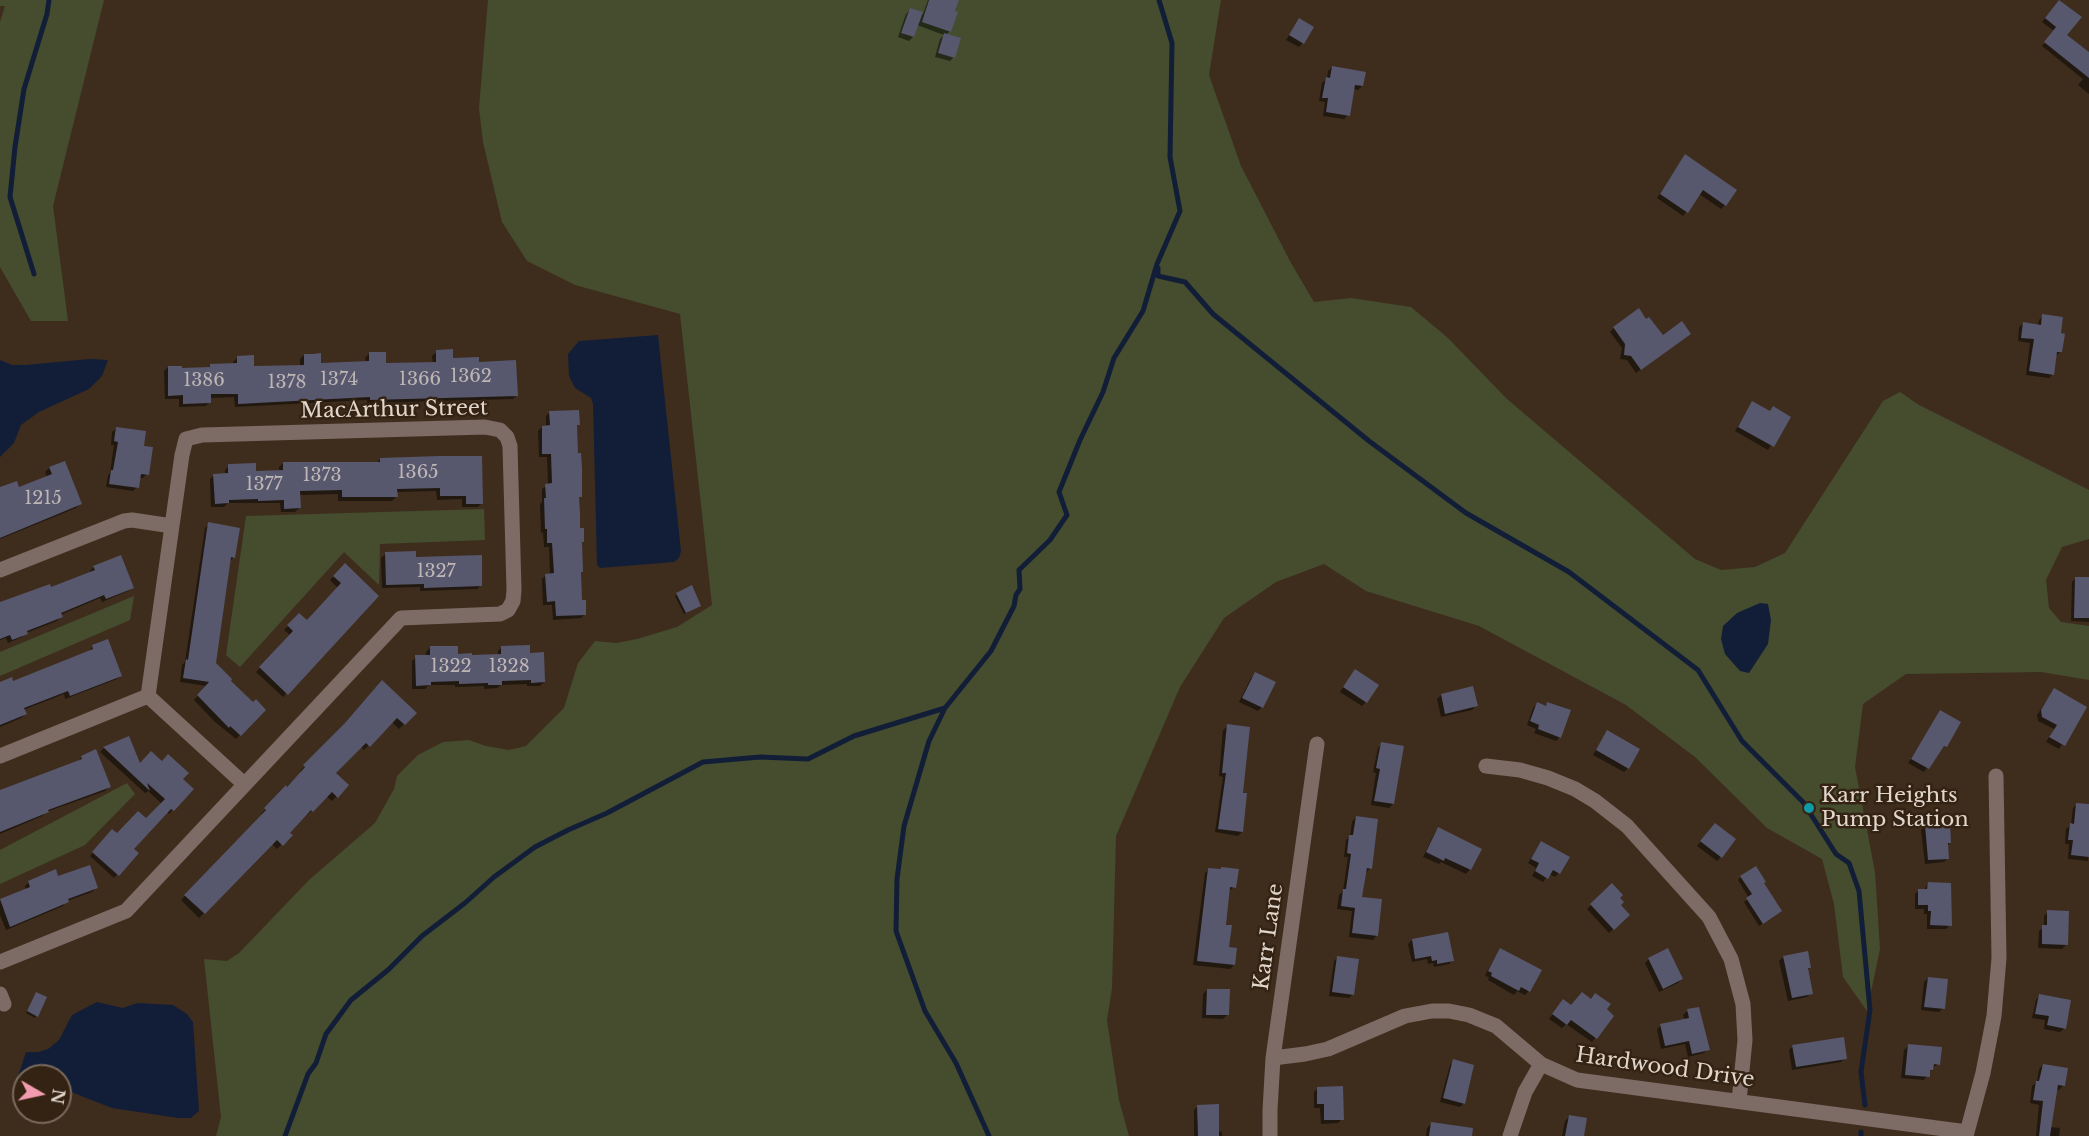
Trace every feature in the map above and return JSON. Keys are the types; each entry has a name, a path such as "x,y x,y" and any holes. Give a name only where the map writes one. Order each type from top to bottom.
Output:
{"street":[{"name":"MacArthur Street","path":"0,962 126,911 401,618 500,614 508,610 513,601 514,590 510,446 507,437 500,430 485,427 192,436 186,439 148,696"},
{"path":"0,570 124,521 132,520 172,526"},
{"path":"0,756 148,696 244,784"},
{"name":"Karr Lane","path":"1270,1136 1273,1058 1317,744"},
{"path":"1486,766 1520,770 1548,778 1575,789 1595,801 1627,826 1709,917 1731,959 1743,1004 1745,1040 1739,1101"},
{"path":"1967,1134 1983,1073 1994,1016 1999,958 1996,776"},
{"name":"Hardwood Drive","path":"1273,1058 1328,1049 1405,1016 1432,1011 1449,1011 1469,1015 1496,1026 1541,1064 1577,1080 1967,1134"},
{"path":"1509,1136 1524,1092 1541,1064"}],"green space":[{"path":"0,0 104,0 53,206 68,321 31,321 0,267 0,22 5,6 0,6"},
{"path":"488,0 1221,0 1209,75 1241,166 1291,263 1314,302 1351,298 1411,307 1448,338 1507,399 1695,559 1721,570 1755,567 1785,553 1883,401 1900,392 1919,405 2089,490 2089,539 2062,547 2046,580 2049,608 2061,622 2089,626 2089,680 2041,672 1906,674 1863,704 1855,767 1875,872 1880,949 1867,1011 1843,977 1834,904 1822,859 1767,828 1695,757 1626,705 1479,626 1366,591 1324,564 1276,582 1224,618 1180,687 1116,836 1112,988 1107,1020 1119,1100 1129,1136 216,1136 221,1117 204,959 227,961 239,953 309,880 375,823 394,789 397,776 418,755 443,742 469,740 509,750 526,746 564,708 578,663 595,641 616,643 677,627 712,605 680,314 575,285 527,261 502,222 483,142 479,108"},
{"path":"484,509 485,540 380,544 379,585 344,552 240,667 226,655 246,516"},
{"path":"134,596 130,620 0,676 0,652"},
{"path":"127,783 135,794 85,845 0,884 0,850"}],"water":[{"path":"658,335 681,551 679,558 674,562 600,568 597,565 593,404 591,398 575,388 569,376 568,354 579,341"},
{"path":"90,359 108,360 102,376 89,389 39,412 21,425 14,443 0,457 0,360 12,365 25,365"},
{"path":"1760,603 1768,604 1771,620 1768,644 1749,673 1740,671 1725,654 1721,639 1723,626 1737,613"},
{"path":"97,1002 123,1008 137,1003 173,1005 187,1014 193,1022 199,1111 191,1118 178,1118 112,1108 72,1092 72,1064 22,1064 26,1052 48,1049 59,1040 72,1015"}],"building":[{"path":"929,0 959,0 955,11 958,12 951,32 922,22"},
{"path":"2059,0 2082,17 2067,35 2089,52 2089,78 2044,42 2056,27 2045,18"},
{"path":"910,8 923,12 914,37 901,33"},
{"path":"1299,18 1314,27 1304,44 1289,35"},
{"path":"944,33 961,38 955,58 938,53"},
{"path":"1332,66 1366,72 1363,86 1355,85 1350,116 1326,112 1328,98 1322,98 1326,77 1330,78"},
{"path":"1685,154 1737,190 1726,206 1703,190 1688,213 1660,194"},
{"path":"1639,308 1646,319 1649,317 1663,335 1682,321 1691,334 1641,370 1631,356 1624,355 1625,344 1613,327"},
{"path":"2042,314 2063,317 2061,333 2065,334 2062,352 2057,352 2054,375 2029,371 2034,339 2021,338 2023,322 2041,325"},
{"path":"453,349 453,358 479,357 479,362 516,360 518,396 370,400 370,397 238,404 238,394 211,394 211,403 183,404 183,395 168,396 168,366 210,367 210,364 237,363 237,356 254,355 254,366 304,365 304,354 321,353 321,363 369,361 369,352 386,352 386,363 436,362 436,350"},
{"path":"1752,401 1770,411 1773,406 1791,417 1774,447 1738,427"},
{"path":"579,410 578,453 581,453 582,468 582,497 579,497 580,528 584,528 583,572 581,572 582,600 586,600 586,615 556,616 555,601 547,602 545,574 554,573 552,543 547,543 547,529 545,529 544,498 546,498 545,484 552,483 551,454 542,454 542,426 550,425 549,411"},
{"path":"116,427 146,431 144,446 153,447 149,475 141,474 139,488 109,484 118,442 114,441"},
{"path":"482,456 483,504 466,504 466,496 440,496 440,488 397,489 398,497 342,497 342,490 300,491 301,508 284,509 284,500 229,500 229,503 215,504 213,474 228,473 228,464 256,463 256,471 283,470 283,462 380,462 380,458"},
{"path":"65,461 82,504 0,538 0,487 17,481 19,487 52,474 49,467"},
{"path":"208,522 240,528 235,558 231,557 216,663 253,702 256,699 266,710 241,736 230,726 229,728 197,695 209,682 183,678 186,659 188,660"},
{"path":"416,551 416,557 482,555 482,586 424,588 424,584 386,585 385,552"},
{"path":"121,555 134,588 106,599 104,595 61,613 63,617 27,631 28,634 12,640 10,635 0,639 0,602 50,584 51,587 95,570 93,566"},
{"path":"345,563 379,596 288,695 259,667 293,631 287,625 299,613 307,620 341,583 333,576"},
{"path":"2075,577 2089,577 2089,618 2074,618"},
{"path":"692,585 701,606 686,613 676,593"},
{"path":"108,639 122,676 70,696 68,691 24,708 27,714 0,725 0,682 12,677 13,681 93,649 92,645"},
{"path":"530,645 530,653 544,652 545,682 502,681 502,685 488,685 488,683 459,684 459,681 431,682 431,685 416,686 415,655 430,655 430,646 458,646 458,654 472,653 472,655 501,654 501,646"},
{"path":"1355,669 1379,685 1367,703 1343,687"},
{"path":"1255,672 1276,682 1263,708 1242,698"},
{"path":"382,680 417,713 405,725 397,718 370,747 366,743 336,773 349,785 338,798 332,792 313,812 311,810 290,833 293,835 283,846 277,840 205,914 184,895 266,810 264,808 286,785 287,787 305,767 303,765 345,723"},
{"path":"1473,686 1478,706 1445,714 1441,694"},
{"path":"2054,688 2087,707 2065,746 2049,737 2057,725 2042,717 2041,710"},
{"path":"1537,702 1546,706 1547,702 1571,710 1561,738 1538,729 1539,725 1530,721"},
{"path":"1940,710 1961,722 1947,747 1944,746 1929,769 1911,759"},
{"path":"1227,724 1250,727 1243,793 1247,793 1243,832 1218,829 1226,773 1222,773"},
{"path":"1607,730 1640,749 1629,769 1596,750"},
{"path":"129,736 140,763 151,751 162,761 168,754 189,773 183,779 194,789 174,811 171,809 134,849 139,853 119,876 92,852 112,829 117,833 138,811 146,818 165,799 147,783 150,791 103,747"},
{"path":"1381,742 1404,746 1394,804 1374,801 1380,769 1376,768"},
{"path":"96,749 111,787 48,810 49,812 0,832 0,790 82,759 81,756"},
{"path":"2076,803 2089,804 2089,857 2071,855 2073,840 2068,840 2070,823 2074,824"},
{"path":"1356,816 1378,819 1372,869 1367,868 1362,897 1382,899 1378,936 1352,933 1355,908 1341,906 1351,854 1347,853 1349,835 1353,835"},
{"path":"1715,823 1736,839 1722,858 1700,841"},
{"path":"1950,823 1949,859 1928,860 1925,825"},
{"path":"1438,827 1482,849 1471,870 1426,852"},
{"path":"1541,841 1570,857 1560,874 1553,870 1548,879 1535,871 1539,863 1531,859"},
{"path":"90,865 98,888 68,899 69,902 10,927 0,899 30,887 28,881 56,869 58,876"},
{"path":"1756,866 1782,911 1763,924 1746,898 1752,894 1740,876"},
{"path":"1221,867 1239,869 1236,888 1230,887 1226,925 1232,925 1229,947 1237,948 1235,965 1197,961 1208,868 1221,869"},
{"path":"1928,882 1951,883 1952,926 1930,925 1931,911 1928,911 1928,905 1918,905 1918,889 1927,889"},
{"path":"1612,883 1623,895 1620,898 1624,902 1621,905 1630,915 1614,930 1590,904"},
{"path":"2047,910 2069,911 2068,945 2042,944 2042,925 2047,925"},
{"path":"1448,932 1454,961 1437,964 1437,960 1432,961 1431,956 1415,959 1412,939"},
{"path":"1500,948 1542,970 1530,992 1521,987 1519,991 1491,976 1492,973 1488,971"},
{"path":"1668,948 1683,979 1663,989 1648,958"},
{"path":"1808,951 1811,968 1808,968 1813,994 1792,998 1783,956"},
{"path":"1337,956 1359,959 1354,995 1332,992"},
{"path":"1928,977 1948,979 1945,1009 1924,1007"},
{"path":"1207,989 1230,989 1229,1015 1206,1015"},
{"path":"36,992 47,997 38,1017 27,1011"},
{"path":"1582,992 1591,999 1595,993 1611,1004 1607,1009 1614,1016 1597,1039 1571,1020 1567,1025 1552,1014 1563,999 1571,1005"},
{"path":"2039,994 2071,1000 2066,1029 2047,1025 2049,1016 2035,1014"},
{"path":"1699,1007 1710,1050 1692,1054 1689,1041 1665,1046 1660,1024 1689,1018 1687,1009"},
{"path":"1844,1037 1847,1059 1796,1067 1792,1045"},
{"path":"1908,1044 1942,1047 1940,1065 1934,1064 1933,1070 1930,1070 1930,1077 1905,1075"},
{"path":"1453,1059 1474,1065 1465,1104 1443,1098"},
{"path":"2043,1064 2068,1068 2065,1086 2058,1085 2050,1136 2039,1136 2043,1101 2033,1100 2036,1081 2039,1081"},
{"path":"1343,1086 1344,1120 1324,1120 1324,1104 1317,1104 1317,1087"},
{"path":"1219,1104 1219,1136 1198,1136 1197,1105"},
{"path":"1569,1115 1587,1118 1584,1136 1565,1136"},
{"path":"1431,1122 1473,1128 1472,1136 1429,1136"}],"waterway":[{"path":"34,274 10,197 24,89 47,14 49,0"},
{"path":"989,1136 956,1063 925,1011 896,931 897,879 904,826 929,741 945,708 991,651 1020,589 1019,570 1050,540 1067,515 1059,492 1103,392 1114,358 1143,311 1157,264 1180,211 1170,157 1172,43 1159,0"},
{"path":"1158,268 1158,276 1185,282 1213,314 1369,441 1466,513 1569,572 1698,670 1742,741 1803,802 1836,854 1849,863 1859,891 1870,1010 1861,1072 1865,1105"},
{"path":"285,1136 326,1034 351,1000 388,970 422,936 494,877 535,847 607,813 703,762 760,757 808,759 854,736 945,708"}],"place":[{"name":"Karr Heights Pump Station","path":"1809,808"}]}
